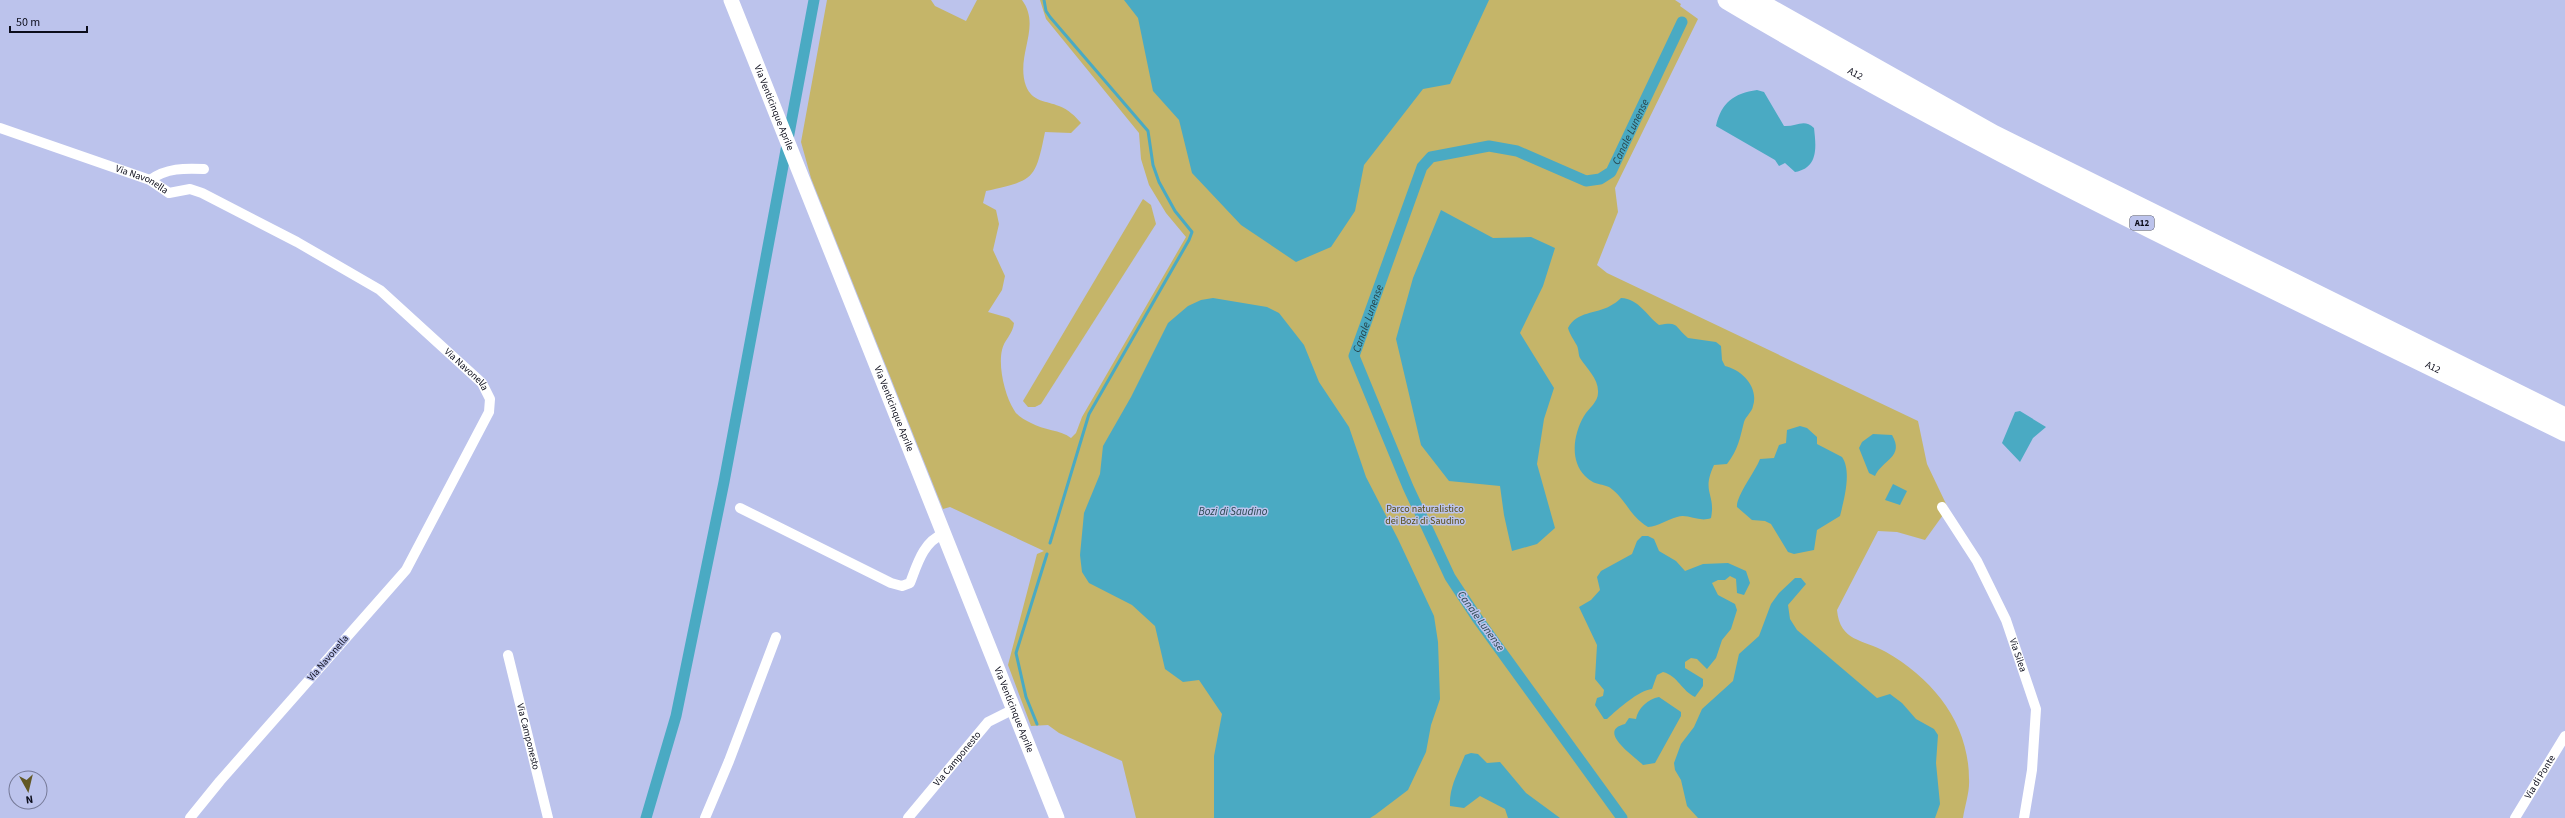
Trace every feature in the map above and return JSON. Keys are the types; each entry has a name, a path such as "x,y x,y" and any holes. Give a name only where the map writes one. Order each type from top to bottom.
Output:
{"highway":[{"name":"A12","path":"1727,0 1822,57 1983,145 2565,432"},
{"name":"A12","path":"1755,0 1993,134 2565,417"}],"main road":[{"name":"Via Venticinque Aprile","path":"731,0 943,534 1058,818"}],"street":[{"name":"Via Navonella","path":"0,128 154,183 169,193 190,189 217,199 297,242 380,290 482,384 488,393 490,405 486,418 406,570 220,781 190,818"},
{"path":"154,183 158,174 204,169"},
{"name":"Via Silea","path":"1942,507 1977,561 2006,620 2036,709 2032,770 2024,818"},
{"path":"740,508 891,583 902,586 910,583 923,550 934,537 943,534"},
{"path":"705,818 729,761 776,637"},
{"name":"Via Camponesto","path":"508,655 548,818"},
{"name":"Via Camponesto","path":"908,818 988,722 1014,709"},
{"name":"Via di Ponte","path":"2515,818 2565,736"}],"green space":[{"name":"Parco naturalistico dei Bozi di Saudino","path":"827,0 931,0 935,6 966,21 977,0 1022,0 1030,20 1023,75 1026,86 1036,98 1066,109 1081,123 1071,133 1045,132 1042,148 1035,169 1030,176 1014,184 986,191 983,203 996,210 999,224 993,250 1005,276 1002,290 988,312 1009,318 1014,323 1012,330 1003,346 1001,365 1005,389 1015,412 1021,418 1036,425 1062,433 1071,438 1076,433 1082,417 1186,237 1166,213 1149,185 1141,159 1139,133 1046,19 1040,0 1675,0 1681,4 1680,6 1698,19 1615,188 1618,212 1597,265 1607,273 1918,421 1927,464 1948,508 1925,540 1897,532 1878,531 1837,610 1839,620 1848,634 1886,652 1919,675 1933,689 1955,721 1963,739 1969,779 1969,788 1963,818 1136,818 1122,761 1059,733 1048,725 1031,726 1008,665 1037,554 1044,551 950,507 943,509 811,178 801,142"},
{"path":"1143,199 1151,205 1156,224 1041,404 1035,407 1028,407 1023,401"}],"water":[{"path":"1124,0 1489,0 1450,84 1423,89 1364,165 1355,211 1331,247 1296,262 1241,225 1192,173 1179,120 1153,91 1138,18"},
{"path":"1757,90 1764,92 1784,126 1803,123 1814,128 1814,155 1812,161 1803,170 1795,172 1785,163 1779,166 1775,160 1716,126 1721,111 1730,100 1749,91"},
{"path":"1441,210 1493,238 1531,237 1555,248 1543,286 1520,333 1554,388 1544,419 1537,464 1555,528 1537,544 1512,551 1504,515 1500,486 1449,481 1421,445 1396,339 1413,278"},
{"name":"Bozi di Saudino","path":"1213,298 1267,307 1279,313 1304,345 1319,382 1349,427 1366,477 1398,539 1434,616 1438,642 1440,699 1431,725 1426,752 1408,790 1370,818 1214,818 1214,756 1222,714 1199,680 1183,682 1165,669 1155,626 1132,605 1089,583 1082,572 1080,555 1084,513 1100,474 1103,446 1131,397 1168,323 1188,306 1201,300"},
{"path":"1621,298 1638,304 1659,325 1673,324 1688,338 1716,342 1721,346 1722,360 1725,366 1743,375 1748,380 1754,392 1753,406 1744,422 1740,439 1731,459 1727,464 1714,465 1710,474 1709,487 1712,503 1711,518 1702,519 1681,516 1648,527 1637,518 1613,490 1607,486 1597,484 1589,480 1580,470 1575,454 1576,438 1584,416 1597,399 1598,388 1592,374 1580,358 1577,346 1568,328 1576,319 1605,309"},
{"path":"2020,411 2046,427 2033,438 2020,462 2002,443 2015,412"},
{"path":"1800,426 1807,428 1817,437 1817,444 1842,457 1845,463 1847,478 1840,516 1817,530 1814,550 1794,554 1788,552 1771,524 1765,521 1752,520 1737,507 1737,502 1760,459 1774,458 1779,445 1786,443 1787,430"},
{"path":"1873,434 1892,435 1896,448 1891,458 1875,476 1869,473 1859,448 1862,442"},
{"path":"1893,484 1907,491 1900,505 1885,500"},
{"path":"1642,536 1648,536 1654,539 1659,551 1676,561 1685,571 1703,564 1728,563 1746,571 1750,583 1744,595 1737,593 1736,579 1730,576 1725,580 1718,580 1712,583 1718,595 1735,604 1737,610 1731,629 1722,640 1716,658 1707,669 1697,659 1691,658 1685,662 1685,668 1703,679 1703,686 1695,697 1676,680 1663,672 1657,675 1652,689 1635,696 1607,719 1604,719 1595,705 1597,698 1603,696 1604,690 1595,679 1597,645 1579,607 1591,600 1600,590 1597,577 1601,571 1632,554 1637,541"},
{"path":"1795,578 1801,578 1806,584 1788,605 1790,619 1797,630 1877,698 1890,694 1902,703 1916,719 1934,729 1938,735 1936,763 1940,804 1935,818 1698,818 1687,806 1681,780 1675,770 1674,763 1681,744 1694,727 1702,709 1733,681 1739,654 1759,636 1771,604 1779,593"},
{"path":"1659,697 1681,712 1681,716 1655,763 1643,765 1620,744 1614,732 1617,727 1625,724 1629,718 1636,719 1639,711 1647,702"},
{"path":"1471,753 1478,754 1487,763 1500,762 1526,793 1560,818 1508,818 1505,809 1480,796 1464,808 1450,806 1454,780 1465,755"}],"waterway":[{"path":"646,818 676,716 724,482 814,0"},
{"path":"1044,0 1046,11 1050,17 1148,131 1153,165 1159,182 1175,211 1192,232 1189,240 1089,414 1050,543"},
{"name":"Canale Lunense","path":"1622,818 1477,618 1450,577 1408,487 1354,356 1422,167 1431,157 1489,146 1517,151 1586,181 1600,179 1611,172 1682,22"},
{"path":"1037,724 1026,697 1016,653 1047,554"}]}
